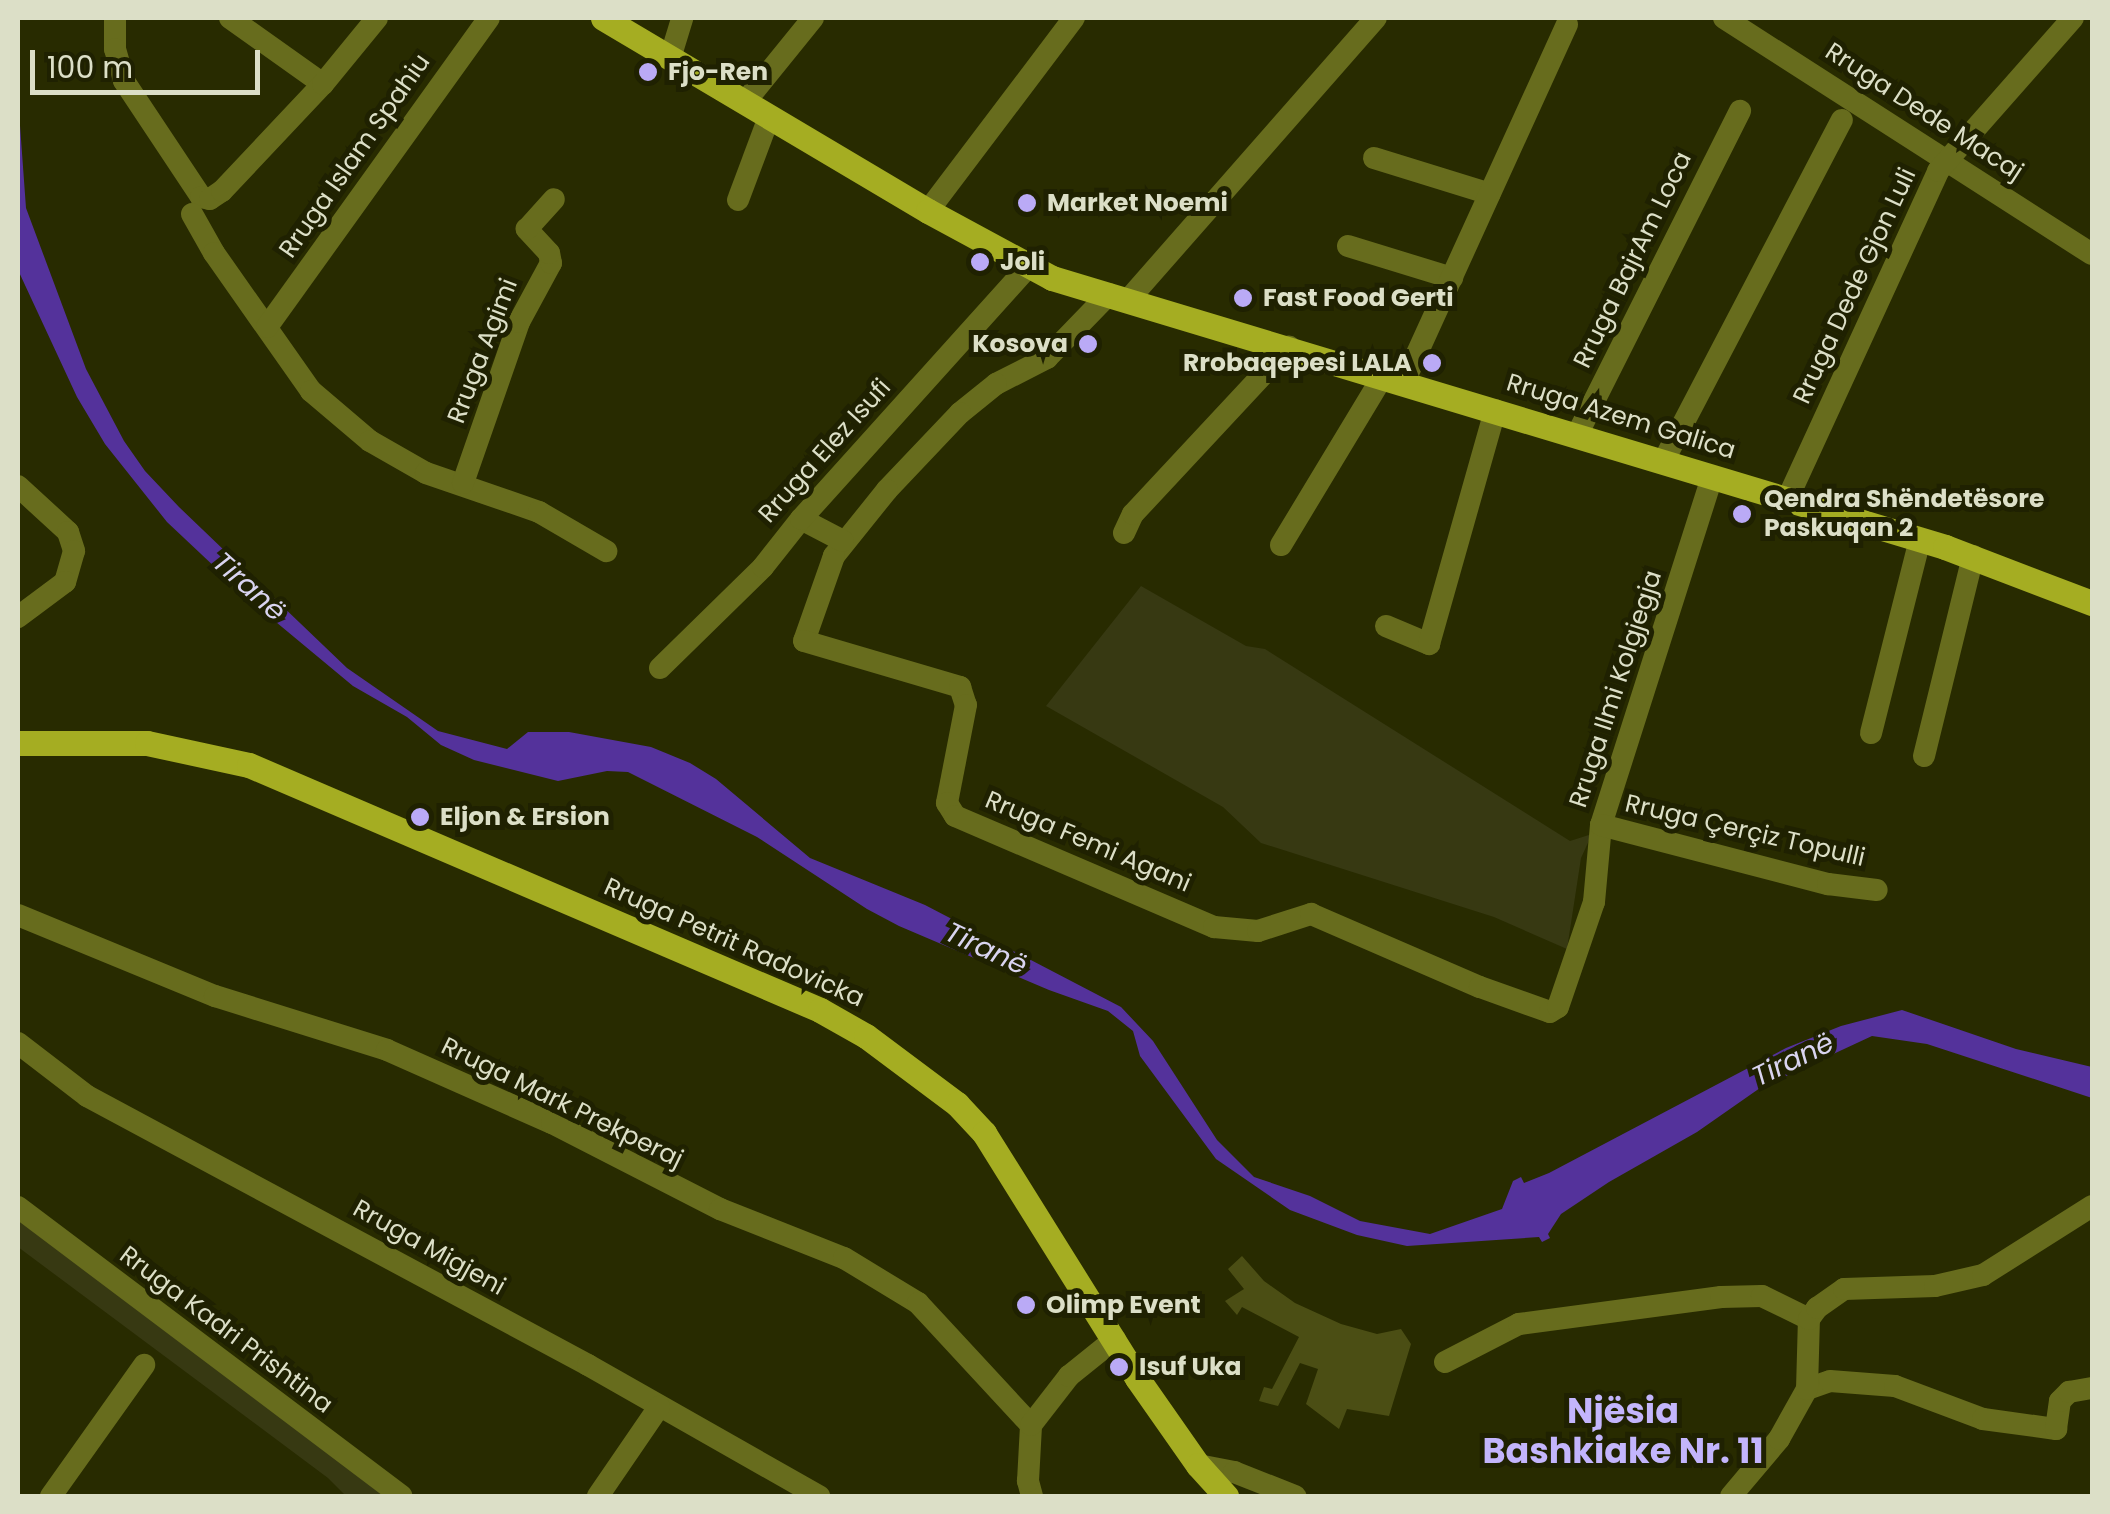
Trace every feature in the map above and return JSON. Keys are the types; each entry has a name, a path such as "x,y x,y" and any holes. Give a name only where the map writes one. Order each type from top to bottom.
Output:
{"main road":[{"path":"604,18 1028,267 1119,296"},
{"name":"Rruga Azem Galica","path":"1119,296 1974,556 2092,603"},
{"name":"Rruga Petrit Radovicka","path":"18,743 147,743 250,766 820,1010 914,1069 984,1133 1114,1339 1198,1465 1226,1496"}],"street":[{"path":"115,18 115,49 124,81 193,212 311,391 370,441 416,469 539,512 606,550"},
{"path":"230,18 323,84"},
{"path":"193,212 222,191 323,84 377,18"},
{"name":"Rruga Islam Spahiu","path":"267,327 489,18"},
{"path":"670,55 682,18"},
{"path":"746,102 813,18"},
{"path":"928,211 1074,18"},
{"path":"800,519 843,540 960,412 996,384 1047,358 1119,296 1376,18"},
{"name":"Rruga Dede Macaj","path":"1724,18 1948,158 2092,254"},
{"name":"Rruga Dede Gjon Luli","path":"1787,500 1948,158 2073,18"},
{"path":"1281,545 1394,379 1452,278 1568,24"},
{"name":"Rruga BajrAm Loca","path":"1578,436 1740,111"},
{"path":"738,200 769,117"},
{"path":"1664,462 1842,120"},
{"path":"1374,158 1490,194"},
{"name":"Rruga Agimi","path":"463,483 519,322 551,263 549,252 527,230 554,199"},
{"path":"1348,246 1452,278"},
{"name":"Rruga Elez Isufi","path":"660,668 763,567 800,519 984,321 1028,267"},
{"path":"1124,533 1133,514 1289,347"},
{"path":"1386,626 1429,644 1496,410"},
{"name":"Rruga Ilmi Kolgjegja","path":"1311,914 1402,956 1550,1012 1563,1002 1594,902 1601,825 1712,477"},
{"path":"18,486 68,532 74,551 64,582 18,617"},
{"path":"1871,733 1920,539"},
{"name":"Rruga Femi Agani","path":"843,540 804,641 960,687 966,705 948,802 954,816 1214,927 1258,931 1311,914"},
{"path":"1924,756 1974,556"},
{"name":"Rruga Çerçiz Topulli","path":"1601,825 1828,884 1877,890"},
{"name":"Rruga Mark Prekperaj","path":"18,914 215,996 387,1050 552,1124 720,1209 844,1258 918,1303 1031,1425"},
{"name":"Rruga Migjeni","path":"18,1042 87,1096 819,1496"},
{"path":"1731,1496 1779,1439 1807,1389 1809,1319 1844,1290 1935,1286 1983,1275 2092,1206"},
{"name":"Rruga Kadri Prishtina","path":"18,1207 401,1496"},
{"path":"1445,1362 1519,1324 1721,1297 1762,1296 1809,1319"},
{"path":"1032,1496 1028,1464 1031,1425 1069,1376 1114,1339"},
{"path":"50,1496 144,1365"},
{"path":"1807,1389 1830,1381 1874,1383 1983,1419 2056,1430 2060,1400 2069,1392 2092,1388"},
{"path":"598,1496 659,1407"},
{"path":"1198,1465 1234,1472 1294,1496"}],"shaded area":[{"path":"1141,586 1246,646 1265,649 1570,841 1592,834 1581,858 1567,949 1494,917 1261,843 1223,807 1046,706"},
{"path":"18,1214 386,1496 346,1496 328,1478 18,1247"},
{"path":"1242,1256 1264,1281 1295,1303 1341,1324 1377,1334 1401,1329 1411,1344 1389,1416 1347,1409 1339,1429 1306,1404 1318,1369 1300,1363 1278,1406 1259,1401 1264,1387 1272,1389 1299,1337 1242,1307 1237,1315 1225,1301 1244,1289 1228,1269"}],"water":[{"name":"Tiranë","path":"18,98 26,208 86,369 124,441 145,471 179,507 347,668 438,731 507,749 528,732 569,732 651,747 690,763 716,779 810,858 925,905 1121,1007 1153,1041 1217,1140 1254,1177 1310,1196 1360,1221 1430,1234 1502,1209 1513,1181 1521,1177 1524,1183 1549,1173 1786,1048 1841,1026 1902,1010 2016,1049 2092,1067 2092,1098 1927,1044 1872,1036 1760,1088 1697,1132 1609,1182 1561,1214 1548,1234 1550,1238 1542,1242 1539,1237 1407,1246 1357,1235 1290,1210 1216,1159 1140,1056 1133,1031 1108,1011 899,926 757,837 628,772 607,771 558,781 474,760 441,745 407,717 353,686 252,602 167,522 105,444 77,397 18,270"}],"place":[{"name":"Fjo-Ren","path":"648,72"},
{"name":"Market Noemi","path":"1027,203"},
{"name":"Joli","path":"980,262"},
{"name":"Fast Food Gerti","path":"1243,298"},
{"name":"Kosova","path":"1088,344"},
{"name":"Rrobaqepesi LALA","path":"1432,363"},
{"name":"Qendra Shëndetësore Paskuqan 2","path":"1742,514"},
{"name":"Eljon & Ersion","path":"420,817"},
{"name":"Olimp Event","path":"1026,1305"},
{"name":"Isuf Uka","path":"1119,1367"}],"district":[{"name":"Njësia Bashkiake Nr. 11","path":"1623,1431"}]}
